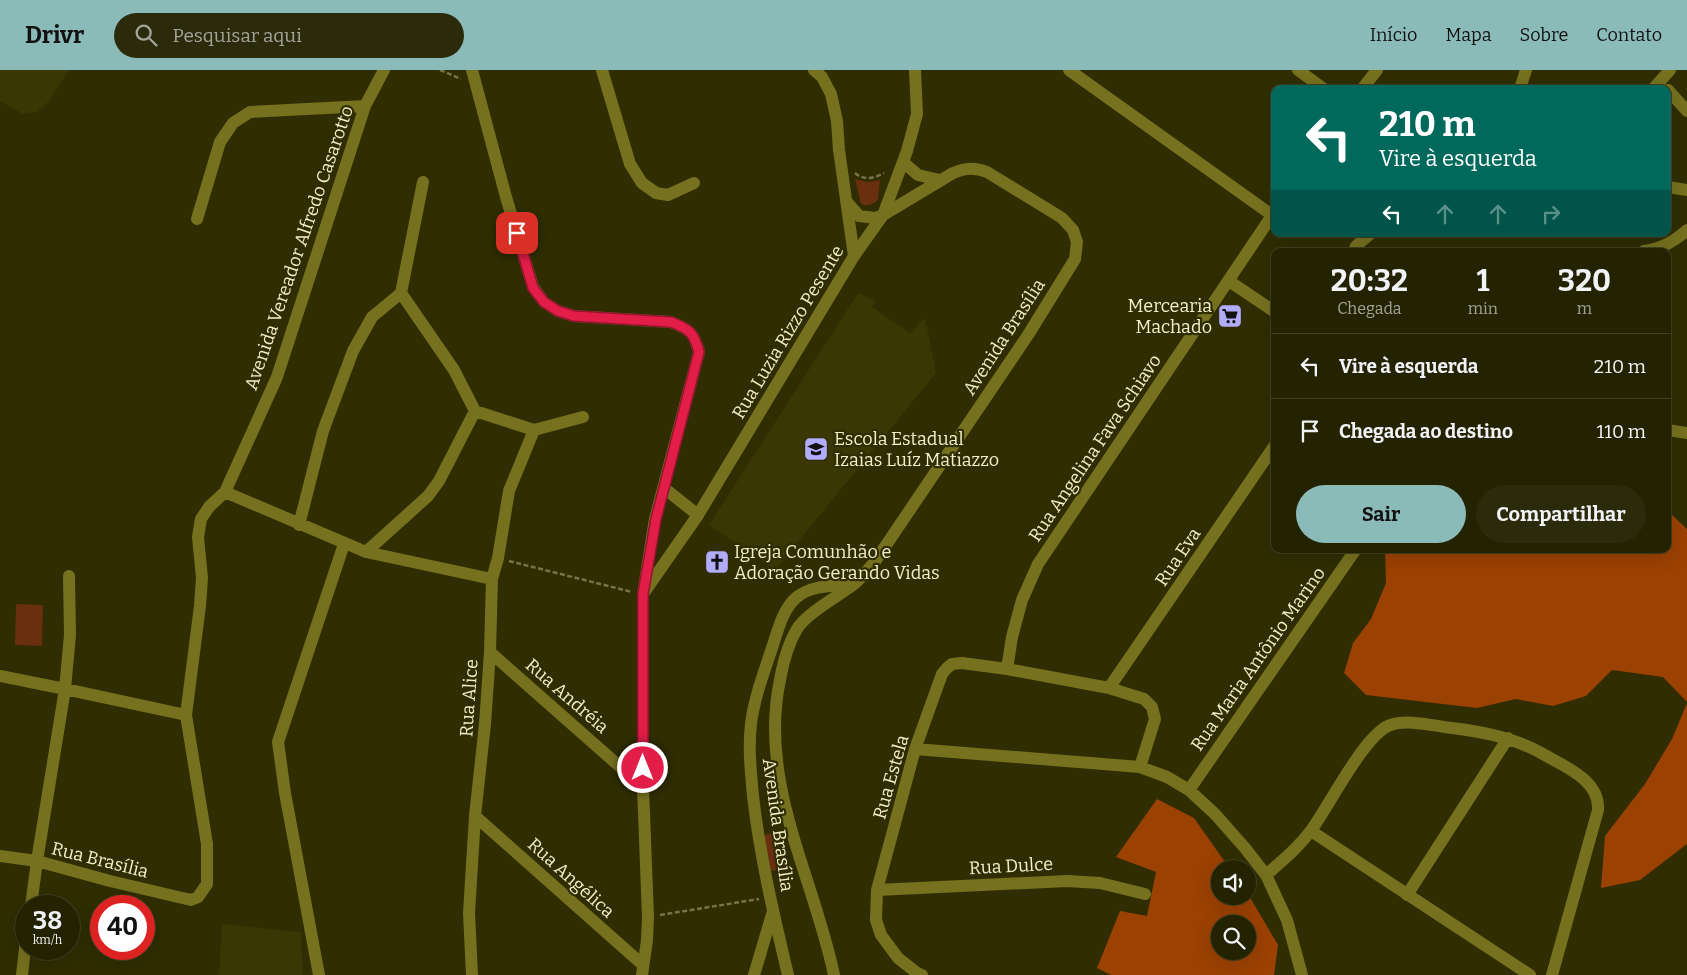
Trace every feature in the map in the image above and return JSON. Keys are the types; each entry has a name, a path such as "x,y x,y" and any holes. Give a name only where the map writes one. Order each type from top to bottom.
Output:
{"street":[{"name":"Avenida Vereador Alfredo Casarotto","path":"225,492 277,377 366,106 384,70"},
{"path":"472,70 533,288 544,302 558,311 574,316 671,322 686,328 695,338 699,352 656,519 643,594 643,787 648,916 642,970"},
{"path":"602,70 630,164 642,183 656,193 668,195 694,183"},
{"path":"814,70 822,77 831,94 837,121 838,150 854,256"},
{"name":"Rua Luzia Rizzo Pesente","path":"643,594 698,515 854,256 883,215 903,162 917,114 915,70"},
{"path":"1070,70 1271,212"},
{"path":"1298,70 1319,85"},
{"path":"1365,85 1377,70"},
{"path":"1521,85 1526,70"},
{"path":"1663,85 1670,70"},
{"path":"1671,96 1687,111"},
{"path":"197,219 220,142 233,123 250,112 366,106"},
{"path":"903,162 918,175 940,180"},
{"name":"Avenida Brasília","path":"834,975 828,946 792,832 778,766 774,731 776,695 783,664 797,628 833,598 854,584 874,563 1028,335 1076,259 1077,242 1073,230 1062,218 987,172 977,168 965,168 940,180 883,215"},
{"path":"299,525 323,431 353,352 372,317 401,293 423,182"},
{"path":"1671,187 1687,190"},
{"path":"846,201 859,216 875,218 883,215"},
{"name":"Rua Angelina Fava Schiavo","path":"1007,669 1012,637 1022,600 1038,564 1271,216"},
{"path":"1661,248 1677,239 1687,230"},
{"path":"1355,248 1366,237"},
{"path":"1229,281 1271,309"},
{"path":"401,293 454,370 475,411 534,430 583,417"},
{"path":"366,552 428,496 439,480 475,411"},
{"name":"Rua Alice","path":"473,974 469,913 475,816 485,724 490,652 492,579 498,558 509,491 534,430"},
{"path":"1671,430 1687,433"},
{"name":"Rua Eva","path":"1109,688 1271,450"},
{"path":"664,488 698,515"},
{"path":"0,676 186,714 200,606 202,578 198,537 201,519 209,506 225,492 366,552 492,579"},
{"path":"319,975 285,793 278,742 344,544"},
{"name":"Rua Maria Antônio Marino","path":"1189,790 1353,553"},
{"path":"32,895 36,861 65,689 70,634 69,576"},
{"name":"Avenida Brasília","path":"788,975 757,830 750,750 755,702 780,625 787,609 796,597 808,590 825,586 854,584"},
{"path":"780,625 797,628"},
{"name":"Rua Andréia","path":"490,652 643,787"},
{"name":"Rua Estela","path":"922,975 898,958 881,935 876,920 877,890 915,749 942,674 947,668 952,664 962,662 1007,669"},
{"path":"1007,669 1109,688 1144,699 1152,707 1155,719 1140,767"},
{"name":"Rua Brasília","path":"0,856 36,861 191,900 198,898 206,884 208,844 186,714"},
{"path":"1266,875 1292,852 1311,830 1370,740 1388,726 1400,723 1416,724 1462,729 1508,738 1529,746 1580,776 1595,790 1599,800 1598,810 1552,975"},
{"path":"1407,895 1508,738"},
{"path":"915,749 1140,767 1167,777 1189,790 1215,814 1266,875 1287,920 1304,974"},
{"name":"Rua Angélica","path":"475,816 642,970"},
{"path":"1311,830 1530,975"},
{"name":"Rua Dulce","path":"877,890 1067,881 1100,883 1145,894"},
{"path":"754,975 773,911"},
{"path":"22,975 24,960"}],"path":[{"path":"440,70 476,86"},
{"path":"853,170 858,176 864,178 879,176 884,172"},
{"path":"498,558 643,594"},
{"path":"648,916 770,897"}],"shaded area":[{"path":"0,70 69,70 49,101 37,112 23,114 0,101"},
{"path":"855,179 868,182 880,180 878,200 870,205 861,204"},
{"name":"Escola Estadual Izaias Luíz Matiazzo","path":"858,293 876,301 872,307 910,333 925,318 936,373 775,570 709,525"},
{"path":"1671,514 1687,529 1687,702 1663,677 1612,670 1586,696 1553,706 1516,699 1477,708 1366,695 1344,673 1353,643 1371,619 1386,583 1385,553 1671,553"},
{"path":"16,604 43,605 42,646 15,645"},
{"path":"1687,703 1687,844 1640,880 1601,888 1605,836 1645,784 1672,739"},
{"path":"1157,799 1194,818 1224,860 1211,860 1211,905 1254,905 1278,945 1274,975 1111,975 1097,968 1120,911 1147,916 1156,872 1116,857"},
{"path":"781,831 788,869 770,871 764,835"},
{"path":"222,924 301,932 303,975 219,975"}],"place":[{"name":"Mercearia Machado","path":"1230,316"},
{"name":"Escola Estadual Izaias Luíz Matiazzo","path":"816,449"},
{"name":"Igreja Comunhão e Adoração Gerando Vidas","path":"717,562"}],"route":[{"path":"517,233 533,288 544,302 558,311 574,316 671,322 686,328 695,338 699,352 656,519 643,594 643,768"}]}
